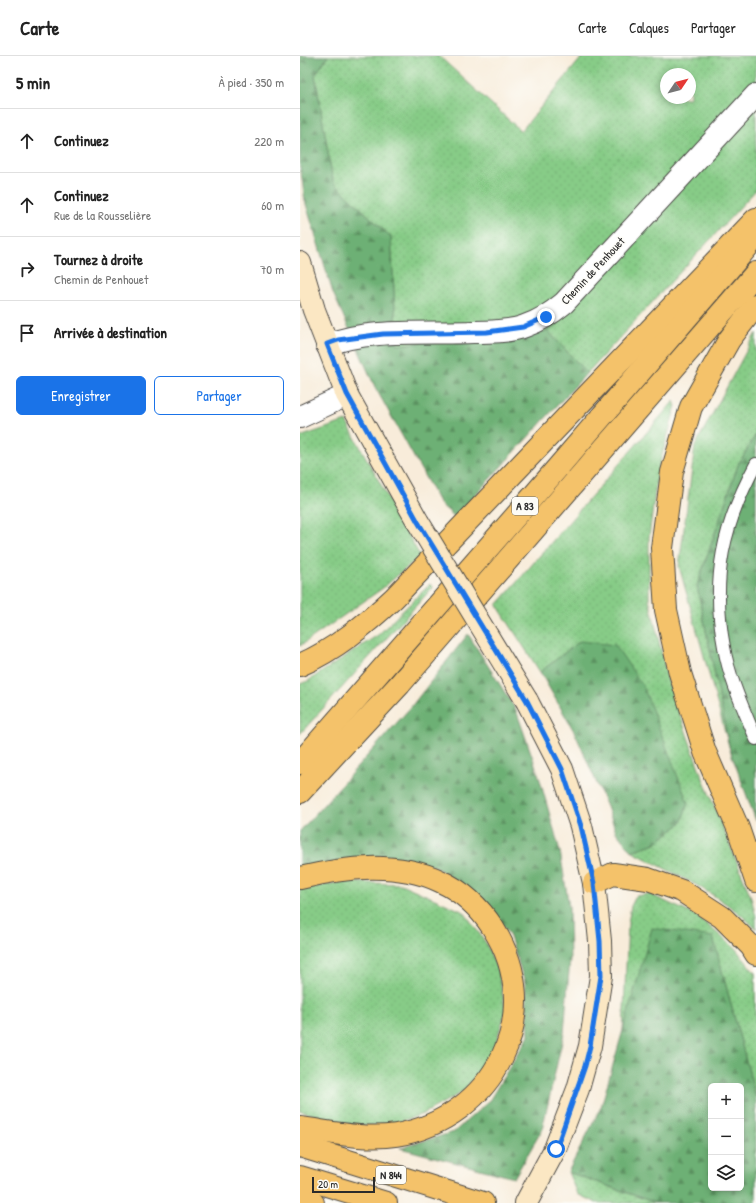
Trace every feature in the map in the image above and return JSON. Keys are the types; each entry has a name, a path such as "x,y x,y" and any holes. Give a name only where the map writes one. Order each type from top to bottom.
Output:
{"highway":[{"path":"300,665 311,660 374,618 756,219"},
{"name":"A 83","path":"300,763 524,507 752,242"},
{"name":"A 83","path":"300,792 400,684 756,273"},
{"path":"756,305 729,340 691,407 672,472 662,548 666,610 680,673 705,752 738,828 756,881"},
{"path":"300,806 400,684"},
{"path":"300,878 355,868 376,868 421,874 446,884 465,896 476,907 498,936 510,966 516,994 515,1011 510,1038 494,1074 479,1092 445,1116 429,1125 396,1135 351,1135 300,1128"},
{"path":"594,883 613,874 648,880 682,891 722,917 751,946 756,954"},
{"name":"N 844","path":"300,1146 483,1203"},
{"name":"N 844","path":"300,1177 386,1203"},
{"path":"300,1199 313,1203"}],"street":[{"name":"Chemin de Penhouet","path":"327,344 338,340 383,334 487,332 523,327 546,317 564,303 756,94"},
{"path":"300,263 327,344 347,394 418,522 527,701 562,769 581,826 594,883 600,941 601,976 588,1053 578,1089 556,1149 526,1203"},
{"path":"300,417 347,394"}],"lane":[{"path":"756,464 729,521 720,567 718,605 724,648 738,694 756,739"}],"green space":[{"path":"300,56 328,56 315,75 333,182 391,237 397,345 548,331 587,373 455,517 440,504 375,387 333,293 305,201 300,165"},
{"path":"328,56 439,56 521,131 583,56 756,56 756,190 587,373 548,331 397,345 391,237 333,182 315,75"},
{"path":"756,333 756,434 738,465 697,586 730,750 679,566 695,446"},
{"path":"674,401 676,406 658,469 649,537 649,599 669,684 700,771 751,897 756,917 756,929 728,905 713,895 631,851 656,843 681,823 688,803 580,641 540,672 497,605"},
{"path":"346,421 420,556 383,588 300,646 300,437"},
{"path":"756,434 756,821 730,750 697,586 738,465"},
{"path":"430,584 433,587 300,734 300,684 308,681 378,635"},
{"path":"468,634 516,710 538,773 560,851 569,907 570,959 564,1033 542,1130 514,1178 400,1148 454,1132 489,1101 529,1035 525,983 509,934 480,897 434,866 380,856 300,870 300,831 410,708"},
{"path":"580,641 615,645 643,686 688,803 681,823 656,843 631,851 616,832 607,807 575,733 540,672"},
{"path":"343,882 401,884 464,912 486,943 498,972 506,1011 493,1051 464,1091 423,1114 392,1124 356,1126 300,1111 300,889"},
{"path":"649,894 697,916 735,948 755,973 756,1098 713,937 623,1031 628,923 631,906 636,896"},
{"path":"652,928 713,937 756,1098 756,1203 656,1203 568,1172 601,1107"},
{"path":"568,1172 656,1203 596,1203 577,1194"}],"route":[{"path":"546,317 523,327 487,332 383,334 338,340 327,344 347,394 418,522 527,701 562,769 581,826 594,883 600,941 601,976 590,1046 585,1066 556,1149"}]}
